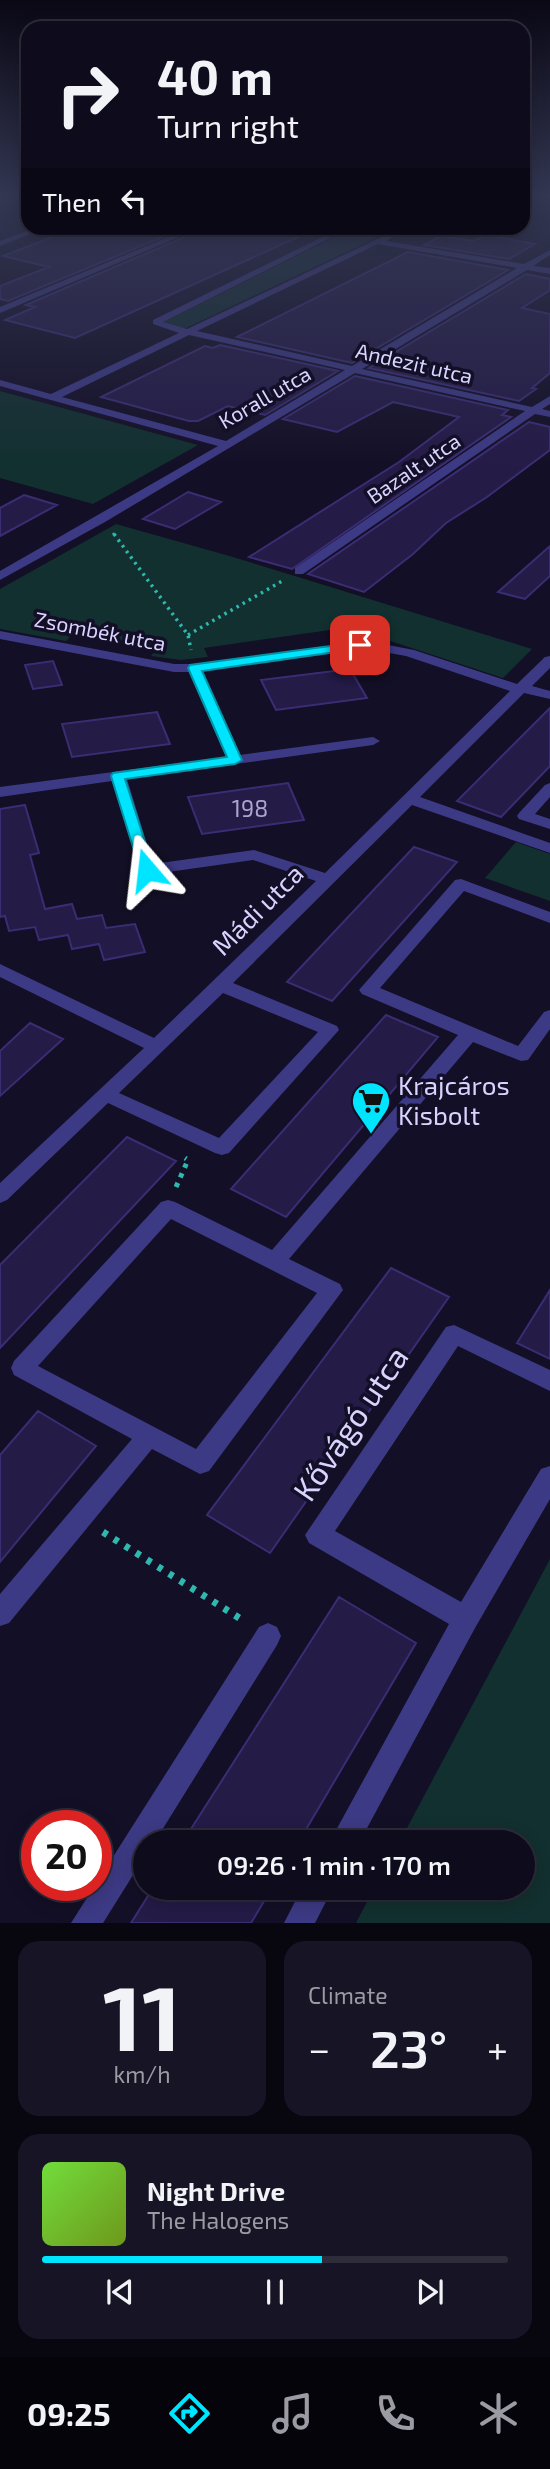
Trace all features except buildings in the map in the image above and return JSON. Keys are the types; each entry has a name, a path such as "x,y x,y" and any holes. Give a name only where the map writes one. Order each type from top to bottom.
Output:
{"street":[{"path":"0,310 53,288"},
{"name":"Andezit utca","path":"225,288 156,322 160,326 550,414"},
{"path":"53,397 280,288"},
{"name":"Korall utca","path":"0,576 101,520 224,444 491,288"},
{"path":"0,383 224,444"},
{"name":"Bazalt utca","path":"299,571 550,399"},
{"name":"Zsombék utca","path":"0,635 155,665 194,668 373,645 550,695"},
{"name":"Mádi utca","path":"0,1195 220,985 550,660"},
{"path":"194,668 235,760"},
{"path":"0,792 373,741"},
{"path":"118,776 147,870 254,855 326,879"},
{"path":"550,788 525,816 550,824"},
{"path":"408,799 550,848"},
{"path":"550,918 461,884 368,990 521,1055 550,1016"},
{"path":"0,970 156,1046"},
{"path":"105,1094 222,1148 330,1030 220,985"},
{"path":"275,1261 470,1033"},
{"path":"168,1208 332,1290 200,1463 150,1435 22,1368 168,1208"},
{"name":"Kővágó utca","path":"466,1619 318,1535 454,1334 550,1381"},
{"path":"0,1614 150,1435"},
{"path":"350,1830 466,1619 550,1477"},
{"path":"86,1923 268,1636"},
{"path":"299,1923 311,1900"}],"path":[{"path":"101,520 188,635 194,668"},
{"path":"188,635 299,571"},
{"path":"82,1518 268,1636"}],"green space":[{"path":"232,288 271,288 182,330 163,322"},
{"path":"0,391 198,445 93,504 0,478"},
{"path":"116,524 532,649 503,678 375,636 344,638 337,629 204,648 208,657 181,660 151,656 158,647 74,633 66,641 0,629 0,589"},
{"path":"516,842 550,854 550,901 485,878"},
{"path":"550,1559 550,1923 356,1923 368,1900 535,1900 535,1830 406,1830"}],"place":[{"name":"Krajcáros Kisbolt","path":"371,1135"}],"route":[{"path":"147,870 118,776 235,760 194,668 360,645"}]}
